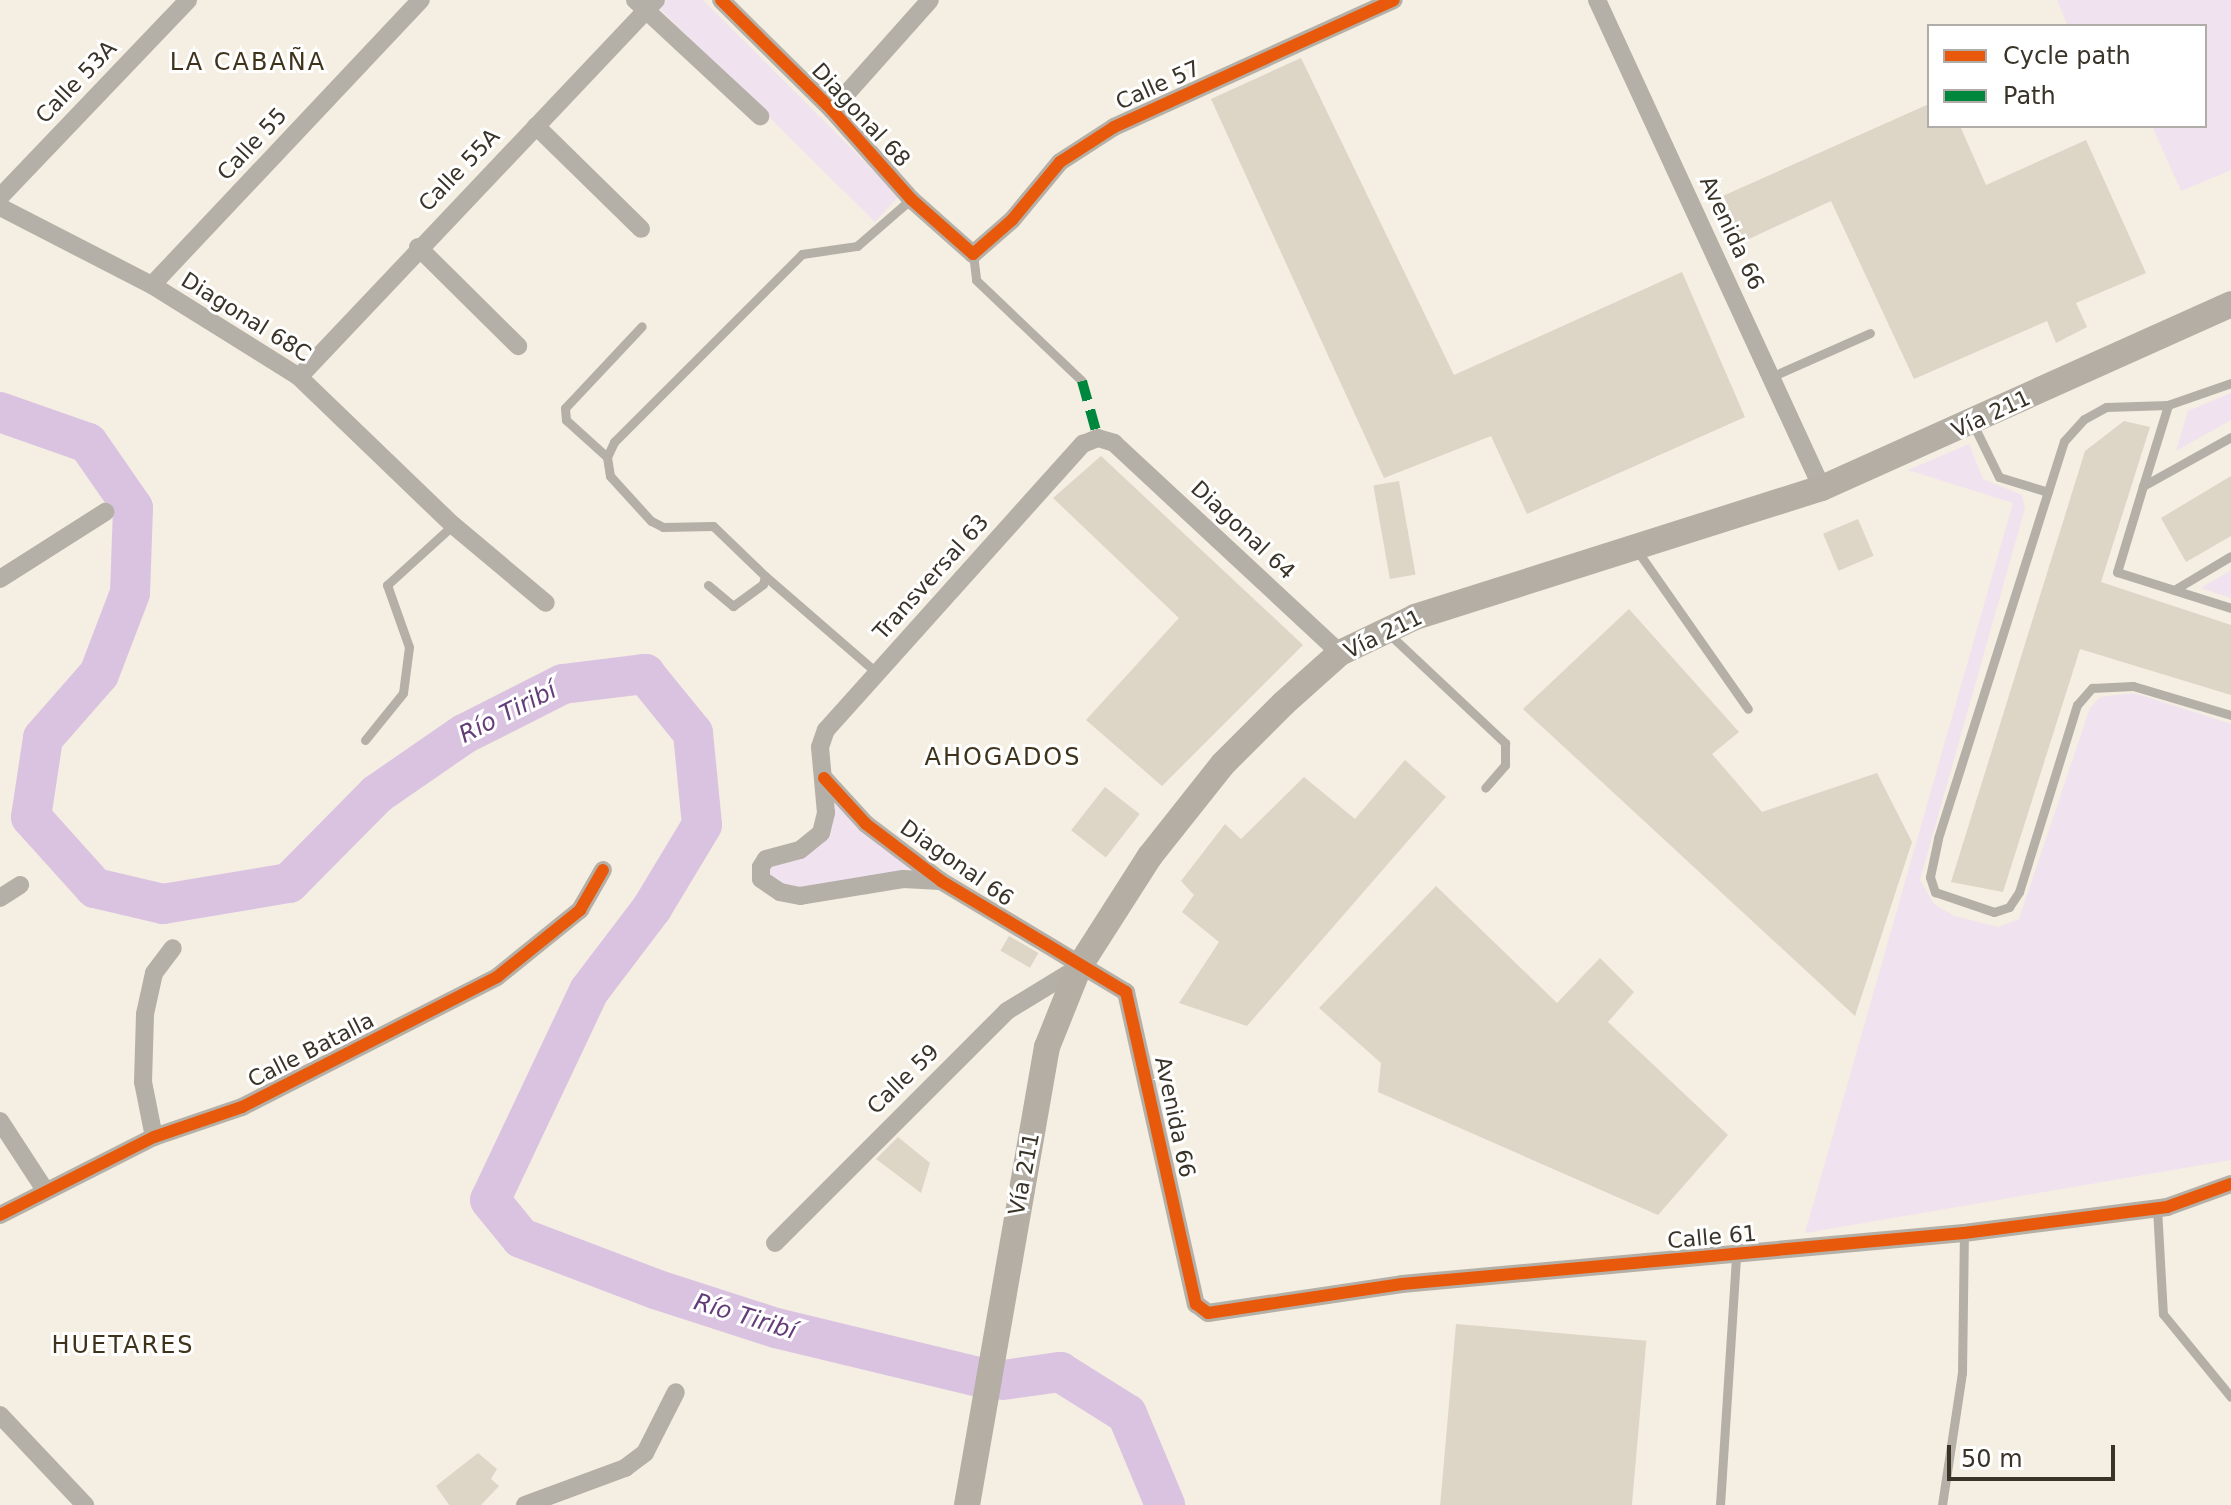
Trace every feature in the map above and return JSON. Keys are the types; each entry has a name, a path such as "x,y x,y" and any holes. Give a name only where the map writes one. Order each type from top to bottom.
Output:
{"main road":[{"name":"Vía 211","path":"967,1505 997,1315 1047,1047 1079,967 1150,856 1223,764 1340,653 1386,631 1490,589 1822,488 1973,424 2231,304"}],"street":[{"name":"Calle 53A","path":"0,197 188,0"},
{"name":"Calle 55","path":"152,285 421,0"},
{"name":"Diagonal 68","path":"721,0 832,110 911,199 973,254"},
{"path":"832,110 930,0"},
{"name":"Calle 57","path":"973,254 1012,220 1060,162 1114,127 1394,0"},
{"name":"Avenida 66","path":"1597,0 1822,488"},
{"path":"645,3 760,116"},
{"name":"Calle 55A","path":"299,377 418,247 536,126 645,3"},
{"path":"536,126 641,229"},
{"name":"Diagonal 68C","path":"0,207 152,285 299,377 453,525 546,603"},
{"path":"418,247 518,346"},
{"name":"Transversal 63","path":"941,881 903,879 800,896 780,892 761,879 766,859 800,850 821,833 824,778 820,747 826,730 1083,444 1098,438 1114,443"},
{"name":"Diagonal 64","path":"1114,443 1340,653"},
{"path":"0,579 105,512"},
{"name":"Diagonal 66","path":"824,778 866,824 941,881 1079,967"},
{"name":"Calle Batalla","path":"0,1215 154,1137 242,1107 497,977 580,910 603,870"},
{"path":"0,898 20,885"},
{"path":"154,1137 143,1082 145,1014 154,973 173,948"},
{"name":"Avenida 66","path":"1079,967 1126,992 1196,1304"},
{"name":"Calle 59","path":"775,1243 1007,1011 1079,967"},
{"path":"0,1121 45,1190"},
{"name":"Calle 61","path":"1196,1304 1216,1314 1402,1284 1964,1233 2157,1208 2231,1184"},
{"path":"525,1505 625,1468 645,1453 676,1392"},
{"path":"0,1415 85,1505"}],"lane":[{"path":"607,457 627,427 802,254 857,246 911,199"},
{"path":"973,254 976,280 1082,381"},
{"path":"642,326 565,408 566,420 607,457 610,476 651,521 663,527 713,526 765,576 877,673"},
{"path":"1773,376 1870,333"},
{"path":"2231,383 2168,405 2122,404 2084,419 2064,441 1938,839 1930,877 1935,892 1994,912 2009,907 2019,892 2077,705 2092,688 2133,686 2231,715"},
{"path":"2168,405 2117,572 2231,608"},
{"path":"1973,424 1999,477 2048,492"},
{"path":"2143,486 2231,437"},
{"path":"365,740 403,693 409,647 387,585 453,525"},
{"path":"1635,546 1748,709"},
{"path":"2174,590 2231,556"},
{"path":"708,585 729,606 737,606 765,576"},
{"path":"1386,631 1505,743 1505,765 1485,788"},
{"path":"2157,1208 2163,1314 2231,1397"},
{"path":"1942,1505 1962,1373 1964,1233"},
{"path":"1720,1505 1736,1255"}],"shaded area":[{"path":"651,0 703,0 899,196 875,222"},
{"path":"2057,0 2231,0 2231,170 2181,191 2153,128 2207,128 2207,24 2067,24"},
{"path":"2231,393 2231,420 2176,451 2188,411"},
{"path":"1969,444 1983,479 2022,495 2025,508 1920,880 1934,904 1954,916 1998,927 2019,919 2090,708 2100,697 2134,693 2231,724 2231,1160 1805,1233 2013,503 1908,470"},
{"path":"2231,570 2231,598 2201,588"},
{"path":"832,801 918,871 800,890 780,887 765,868 801,855"}],"building":[{"path":"1301,58 1454,375 1682,272 1745,417 1527,514 1491,436 1384,478 1211,99"},
{"path":"1927,105 1927,128 1961,128 1986,185 2086,140 2146,273 2076,303 2087,327 2056,343 2047,321 1914,379 1831,201 1736,245 1716,199"},
{"path":"2124,421 2150,427 2101,582 2231,625 2231,695 2080,649 2003,892 1951,882 2085,451"},
{"path":"1101,456 1303,645 1162,786 1086,720 1179,618 1053,498"},
{"path":"2231,476 2231,536 2186,562 2161,518"},
{"path":"1399,481 1415,575 1390,579 1373,486"},
{"path":"1858,519 1874,556 1839,571 1823,534"},
{"path":"1629,609 1739,732 1712,754 1762,812 1877,773 1912,842 1855,1016 1523,709"},
{"path":"1405,760 1446,797 1247,1026 1179,1003 1219,942 1182,912 1194,895 1181,881 1225,824 1241,839 1304,777 1355,819"},
{"path":"1105,787 1140,814 1106,857 1071,830"},
{"path":"1436,886 1557,1003 1600,958 1634,992 1608,1022 1728,1135 1658,1215 1378,1092 1381,1063 1319,1008"},
{"path":"1009,936 1038,953 1030,968 1000,951"},
{"path":"898,1137 930,1163 921,1193 876,1159"},
{"path":"1456,1324 1646,1341 1632,1505 1440,1505"},
{"path":"478,1453 497,1469 491,1479 499,1486 481,1505 449,1505 436,1486"}],"waterway":[{"name":"Río Tiribí","path":"0,412 88,443 133,508 130,593 99,674 43,738 31,817 95,888 163,904 289,883 377,794 464,734 563,684 645,674 693,733 702,825 652,908 589,991 490,1200 521,1238 655,1289 776,1328 979,1377"},
{"name":"Río Tiribí","path":"1003,1380 1060,1372 1127,1414 1165,1505"}],"marked path":[{"path":"1082,381 1098,438"}],"cycle path":[{"path":"721,0 832,110 911,199 973,254 1012,220 1060,162 1114,127 1394,0"},
{"path":"824,778 866,824 941,881 1126,992 1196,1304 1208,1313 1402,1284 1964,1233 2167,1207 2231,1184"},
{"path":"0,1215 154,1137 242,1107 497,977 580,910 603,870"}],"district":[{"name":"LA CABAÑA","path":"248,63"},
{"name":"AHOGADOS","path":"1003,758"},
{"name":"HUETARES","path":"123,1346"}]}
